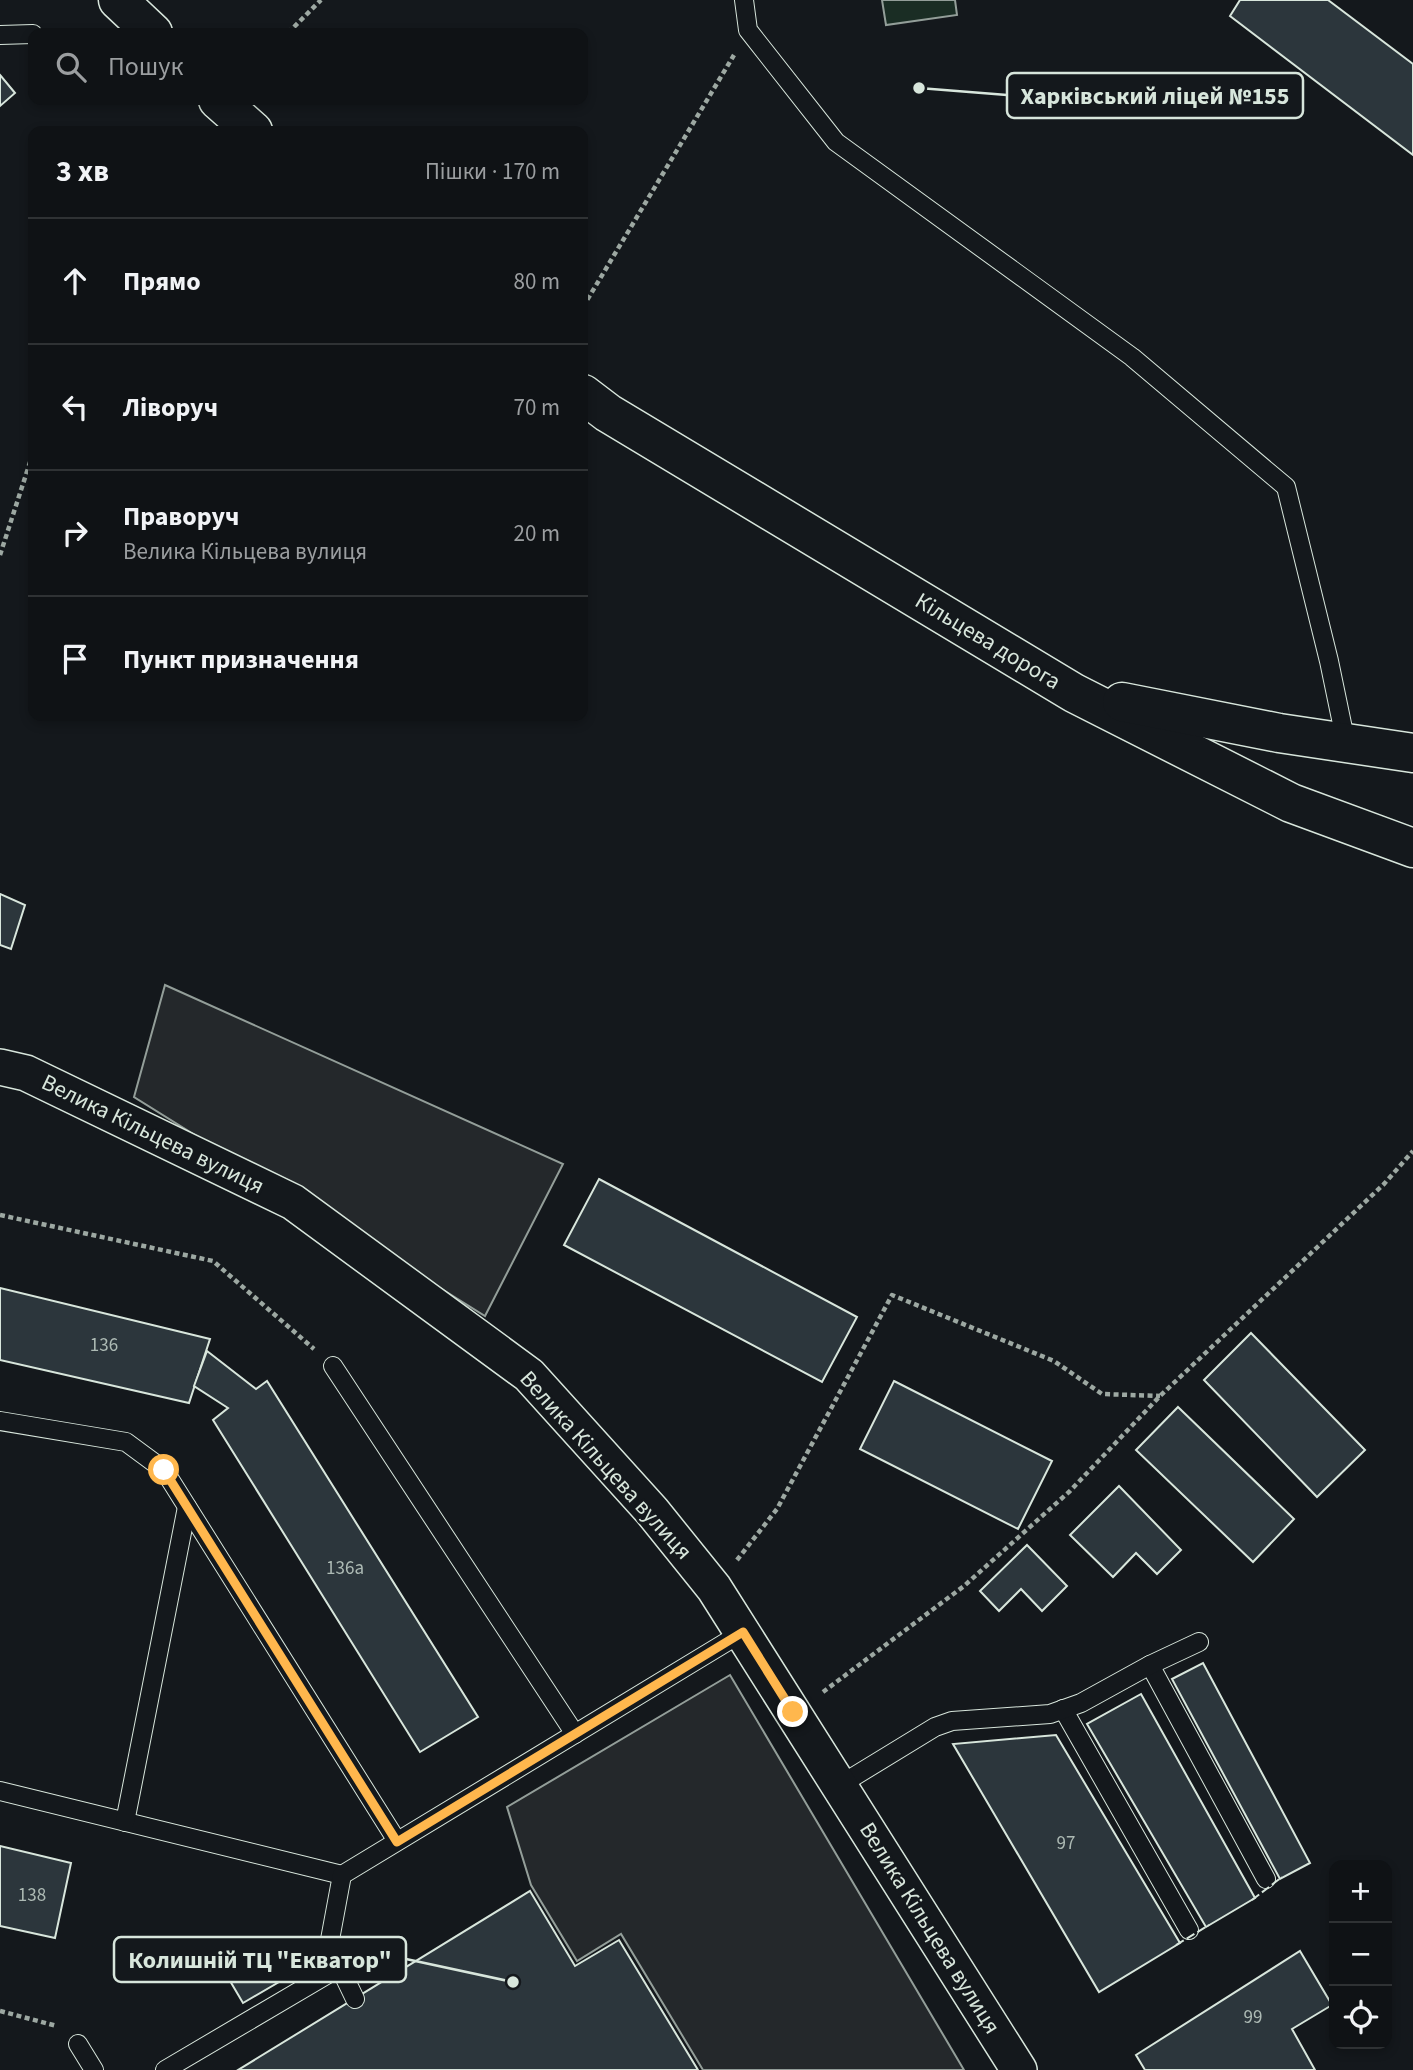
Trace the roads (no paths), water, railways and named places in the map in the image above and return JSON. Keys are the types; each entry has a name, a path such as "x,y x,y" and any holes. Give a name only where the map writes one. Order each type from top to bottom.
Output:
{"highway":[{"path":"118,0 148,28"},
{"path":"224,105 247,126"},
{"name":"Кільцева дорога","path":"588,398 608,413 1074,693 1291,803 1413,848"},
{"path":"1074,693 1279,733 1413,753"}],"street":[{"name":"Велика Кільцева вулиця","path":"0,1067 26,1073 293,1202 529,1375 652,1511 715,1588 1019,2070"}],"lane":[{"path":"744,0 748,30 836,142 1132,357 1286,487 1329,661 1346,743"},
{"path":"0,35 28,34"},
{"path":"333,1366 575,1734"},
{"path":"0,1421 126,1443 164,1470 397,1842"},
{"path":"125,1822 187,1507"},
{"path":"0,1791 342,1875 743,1632"},
{"path":"840,1785 935,1727 952,1721 1050,1714 1081,1703 1199,1642"},
{"path":"1150,1665 1266,1879"},
{"path":"1063,1709 1189,1930"},
{"path":"342,1875 329,1945 355,1999"},
{"path":"165,2070 340,1967"},
{"path":"78,2044 94,2070"}],"place":[{"name":"Харківський ліцей №155","path":"919,88"},
{"name":"Колишній ТЦ \"Екватор\"","path":"513,1982"}]}
